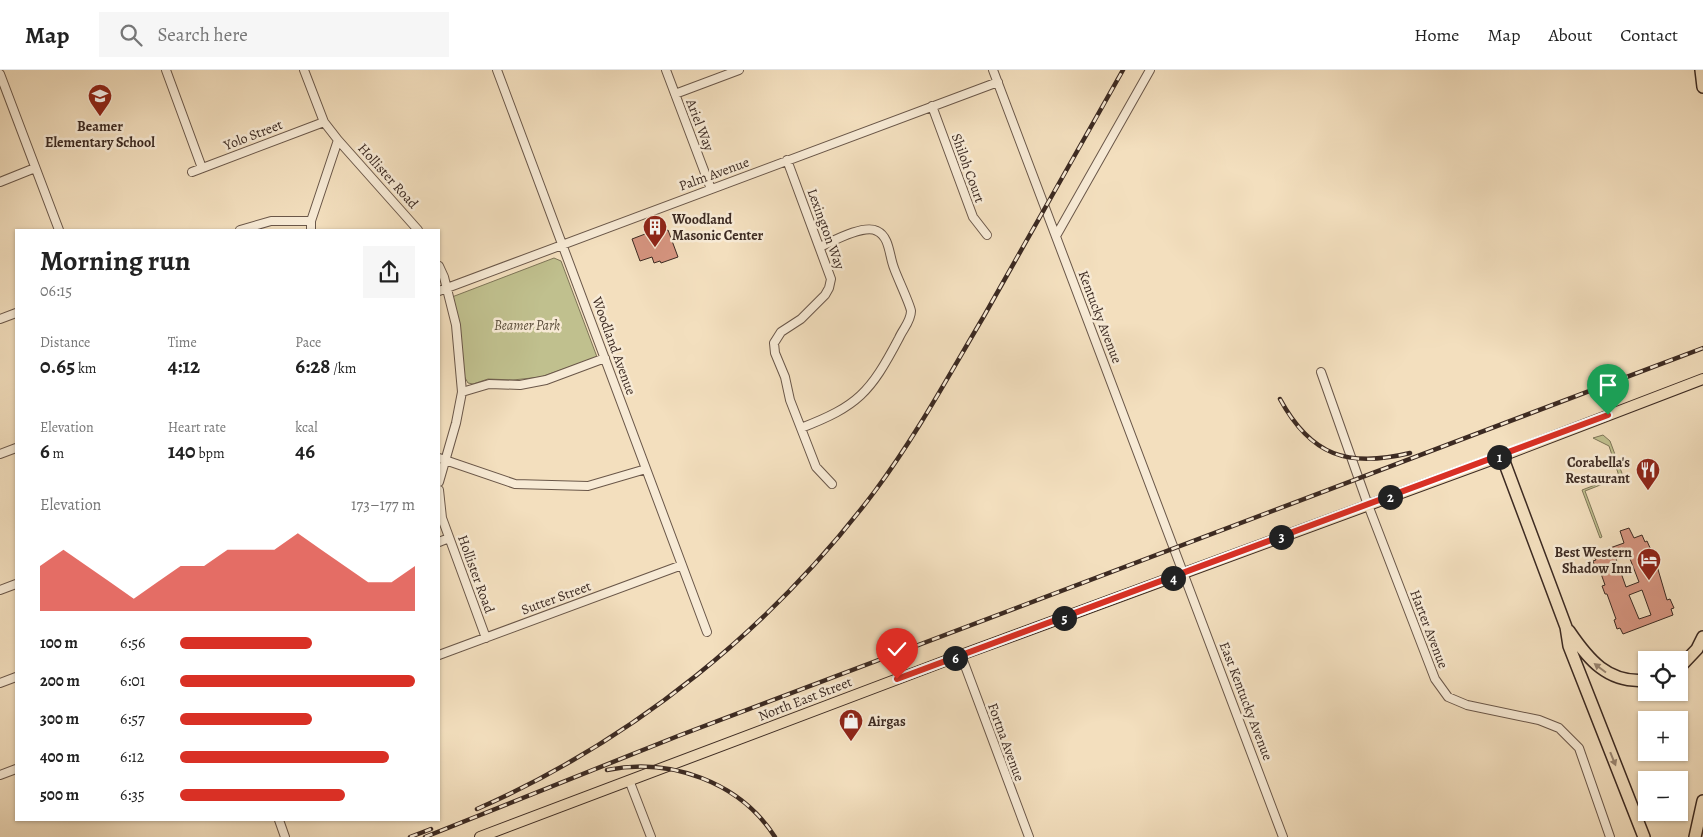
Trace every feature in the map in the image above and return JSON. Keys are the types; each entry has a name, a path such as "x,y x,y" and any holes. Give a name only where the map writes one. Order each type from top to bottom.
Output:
{"highway":[{"path":"1701,70 1703,87"},
{"path":"1502,456 1566,627 1569,646 1644,837"},
{"path":"1566,627 1596,666 1609,674 1638,680"},
{"path":"1688,658 1697,649 1703,637"},
{"path":"1695,837 1703,801"}],"main road":[{"name":"North East Street","path":"480,837 961,655 1502,456 1703,379"}],"street":[{"path":"166,70 202,168"},
{"name":"Hollister Road","path":"304,70 324,122 417,229"},
{"name":"Woodland Avenue","path":"497,70 707,632"},
{"name":"Ariel Way","path":"666,70 711,189"},
{"path":"675,94 739,70"},
{"name":"Kentucky Avenue","path":"993,70 1184,573"},
{"path":"1056,236 1150,70"},
{"path":"0,74 58,229"},
{"name":"Palm Avenue","path":"443,289 998,82"},
{"name":"Shiloh Court","path":"932,106 973,217 987,235"},
{"name":"Yolo Street","path":"192,172 324,122"},
{"path":"311,229 338,140"},
{"name":"Lexington Way","path":"787,160 831,279 825,295 801,319 781,332 774,343 775,353 786,377 790,400 801,428"},
{"path":"0,182 35,168"},
{"path":"243,229 271,221 312,221"},
{"path":"820,247 860,230 878,231 888,245 892,262 911,310 909,320 870,387 844,409 801,428 816,467 832,484"},
{"path":"440,272 443,289 458,338 462,392 456,423 441,459 515,484 588,486 646,470"},
{"path":"0,319 15,313"},
{"path":"462,392 489,384 540,382 605,358"},
{"name":"Harter Avenue","path":"1321,372 1368,505 1435,679 1448,697 1467,705 1540,720 1559,728 1578,748 1610,837"},
{"path":"0,454 15,448"},
{"name":"Hollister Road","path":"440,499 442,518 486,638"},
{"path":"440,542 449,538"},
{"name":"Sutter Street","path":"440,655 682,564"},
{"name":"East Kentucky Avenue","path":"1184,573 1284,837"},
{"path":"0,590 15,584"},
{"name":"Fortna Avenue","path":"961,655 1029,837"},
{"path":"0,683 15,677"},
{"path":"0,775 15,769"},
{"path":"629,780 651,837"},
{"path":"279,821 285,837"}],"green space":[{"name":"Beamer Park","path":"554,258 561,261 597,357 541,377 513,380 488,379 473,384 468,383 464,376 461,342 452,297"},
{"path":"1603,435 1610,441 1623,476 1585,491 1602,537 1600,538 1582,490 1619,476 1609,446 1593,438"}],"building":[{"name":"Woodland Masonic Center","path":"668,230 678,257 661,263 660,261 654,263 652,257 640,261 632,239 653,231 654,235"},
{"name":"Best Western Shadow Inn","path":"1629,528 1634,538 1642,535 1645,542 1647,541 1651,550 1648,551 1654,567 1657,566 1667,600 1670,599 1674,608 1671,609 1673,615 1623,634 1620,628 1617,629 1614,620 1616,619 1602,586 1605,585 1599,568 1596,569 1593,561 1596,560 1593,554 1624,543 1620,531","holes":["1627,551 1639,582 1626,587 1615,556","1642,590 1651,615 1639,619 1629,595"]}],"railway":[{"path":"477,809 535,781 591,749 645,714 696,676 745,634 791,589 835,541 890,470 932,405 1123,70"},
{"path":"425,837 678,736 1703,348"},
{"path":"1280,399 1305,434 1318,445 1333,453 1350,458 1368,459 1410,453"},
{"path":"607,770 655,767 679,771 702,778 723,788 743,802 760,818 775,837"},
{"path":"410,837 431,829"}],"place":[{"name":"Beamer Elementary School","path":"100,117"},
{"name":"Woodland Masonic Center","path":"655,248"},
{"name":"Corabella's Restaurant","path":"1648,491"},
{"name":"Best Western Shadow Inn","path":"1649,581"},
{"name":"Airgas","path":"851,742"}],"route":[{"path":"897,679 1502,456 1608,415"}]}
